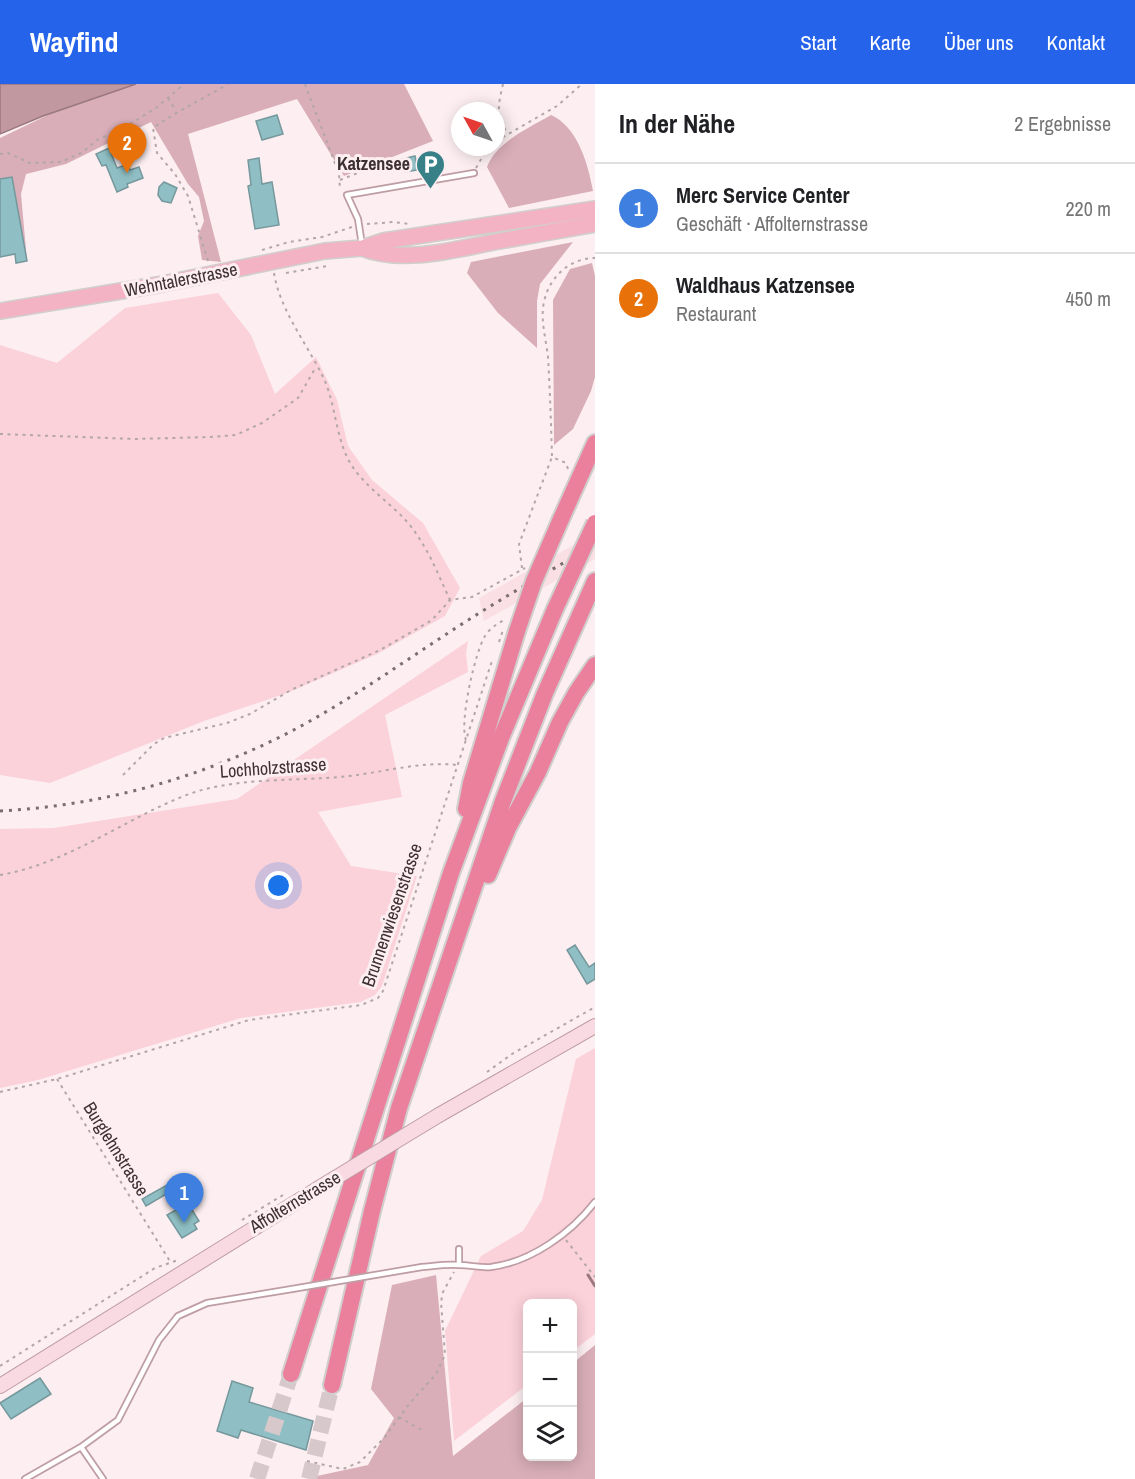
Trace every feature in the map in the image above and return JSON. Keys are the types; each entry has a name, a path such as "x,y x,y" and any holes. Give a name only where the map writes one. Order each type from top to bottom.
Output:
{"highway":[{"path":"459,851 471,783 517,631 534,581 595,443"},
{"path":"291,1374 459,851 501,738 555,609 595,523"},
{"path":"332,1385 372,1211 399,1108 524,747 594,584"},
{"path":"442,980 462,943 482,887 508,828 538,772 565,713 595,665"}],"main road":[{"name":"Wehntalerstrasse","path":"0,311 211,275 334,250 362,248 383,241 595,209"},
{"name":"Wehntalerstrasse","path":"362,248 376,253 394,255 437,252 595,224"}],"street":[{"name":"Affolternstrasse","path":"0,1386 439,1115 595,1026"}],"lane":[{"path":"362,248 358,219 347,195 474,173"},
{"path":"25,1479 81,1448 118,1420 159,1340 178,1316 207,1303 292,1289 422,1268 459,1265 492,1267 511,1262 531,1254 562,1235 595,1202"},
{"path":"459,1249 459,1265"},
{"path":"81,1448 103,1479"}],"path":[{"path":"0,154 8,153 30,163 61,162 83,152 97,140 125,127 168,98 184,84"},
{"path":"211,275 188,196 176,174 157,153 153,128 176,112 228,84"},
{"path":"305,84 339,180 340,189"},
{"path":"503,84 498,112 507,133 557,106 582,84"},
{"path":"168,98 176,112"},
{"path":"474,173 482,156"},
{"path":"339,180 363,171 393,166"},
{"path":"123,775 154,744 164,738 227,723 250,714 291,690 380,650 432,620 450,600 472,597 522,569 519,544 552,458 544,300 551,284 563,270 579,259 595,258"},
{"path":"272,261 276,286 316,367 325,380 350,463 362,480 396,511 417,535 450,600"},
{"path":"285,273 328,266"},
{"path":"0,434 136,440 236,435 262,423 298,398 316,367"},
{"path":"552,458 566,463 567,478"},
{"name":"Brunnenwiesenstrasse","path":"0,1092 57,1079 249,1020 361,1005 378,998 383,991 495,653"},
{"name":"Lochholzstrasse","path":"0,875 18,872 81,847 179,798 214,786 348,776 430,764 457,765"},
{"path":"485,1074 512,1054 595,1006"},
{"name":"Burglehnstrasse","path":"57,1079 172,1263"},
{"path":"238,1223 288,1192"},
{"path":"562,1235 595,1277"},
{"path":"0,1366 155,1269 177,1261"},
{"path":"307,1461 343,1469 360,1462 384,1438 436,1374 445,1355 441,1302 443,1292 459,1265"},
{"path":"399,1417 425,1432"}],"shaded area":[{"path":"0,84 136,84 43,116 0,134"},
{"path":"136,84 404,84 433,141 344,176 297,99 188,134 221,262 202,260 198,236 204,221 199,197 188,184 151,122 66,164 26,174 21,194 27,261 12,177 0,179 0,138 52,113"},
{"path":"551,115 560,121 575,137 580,147 593,191 509,208 487,167 493,156 505,156 505,143"},
{"path":"573,242 540,284 537,301 537,348 498,313 467,273 471,262"},
{"path":"592,263 595,276 595,377 573,429 554,445 553,300 570,269"},
{"path":"218,293 251,335 275,394 316,357 337,400 348,446 372,480 423,523 460,588 445,616 377,654 287,693 204,721 50,783 0,775 0,345 57,363 125,308"},
{"path":"595,533 595,559 484,621 479,598"},
{"path":"468,641 466,653 468,672 385,715 402,797 318,812 351,866 417,876 382,986 375,995 361,1002 241,1018 38,1080 0,1088 0,829 54,828 237,799"},
{"path":"595,1048 595,1334 577,1348 577,1299 523,1299 523,1388 454,1441 445,1331 481,1256 523,1231 542,1200 576,1059"},
{"path":"436,1275 453,1456 523,1401 523,1461 577,1461 577,1360 595,1345 595,1479 316,1479 317,1476 368,1465 394,1418 371,1389 392,1285"}],"building":[{"path":"277,115 283,134 262,140 256,121"},
{"path":"109,148 117,168 128,164 130,170 139,167 143,178 127,184 128,187 117,192 106,165 102,166 96,154"},
{"path":"415,156 418,170 405,172 402,159"},
{"path":"259,158 262,184 272,182 279,225 255,229 248,186 251,185 248,160"},
{"path":"12,177 27,261 16,263 15,254 0,257 0,179"},
{"path":"164,182 177,188 171,203 162,201 158,195 159,187"},
{"path":"575,945 589,967 595,963 595,979 587,984 567,950"},
{"path":"176,1180 180,1186 146,1206 142,1199"},
{"path":"189,1205 199,1221 194,1224 197,1229 182,1238 167,1215"},
{"path":"40,1378 51,1394 11,1419 0,1403"},
{"path":"232,1381 253,1388 249,1402 313,1421 306,1450 241,1430 238,1438 217,1431"}],"waterway":[{"path":"588,1275 595,1286"}],"tunnel":[{"path":"257,1479 291,1374"},
{"path":"309,1479 332,1385"}],"railway":[{"path":"0,811 108,797 179,778 247,752 321,715 477,614 595,545"}],"place":[{"name":"Waldhaus Katzensee","path":"127,173"},
{"name":"Katzensee","path":"431,190"},
{"name":"Merc Service Center","path":"184,1223"}]}
